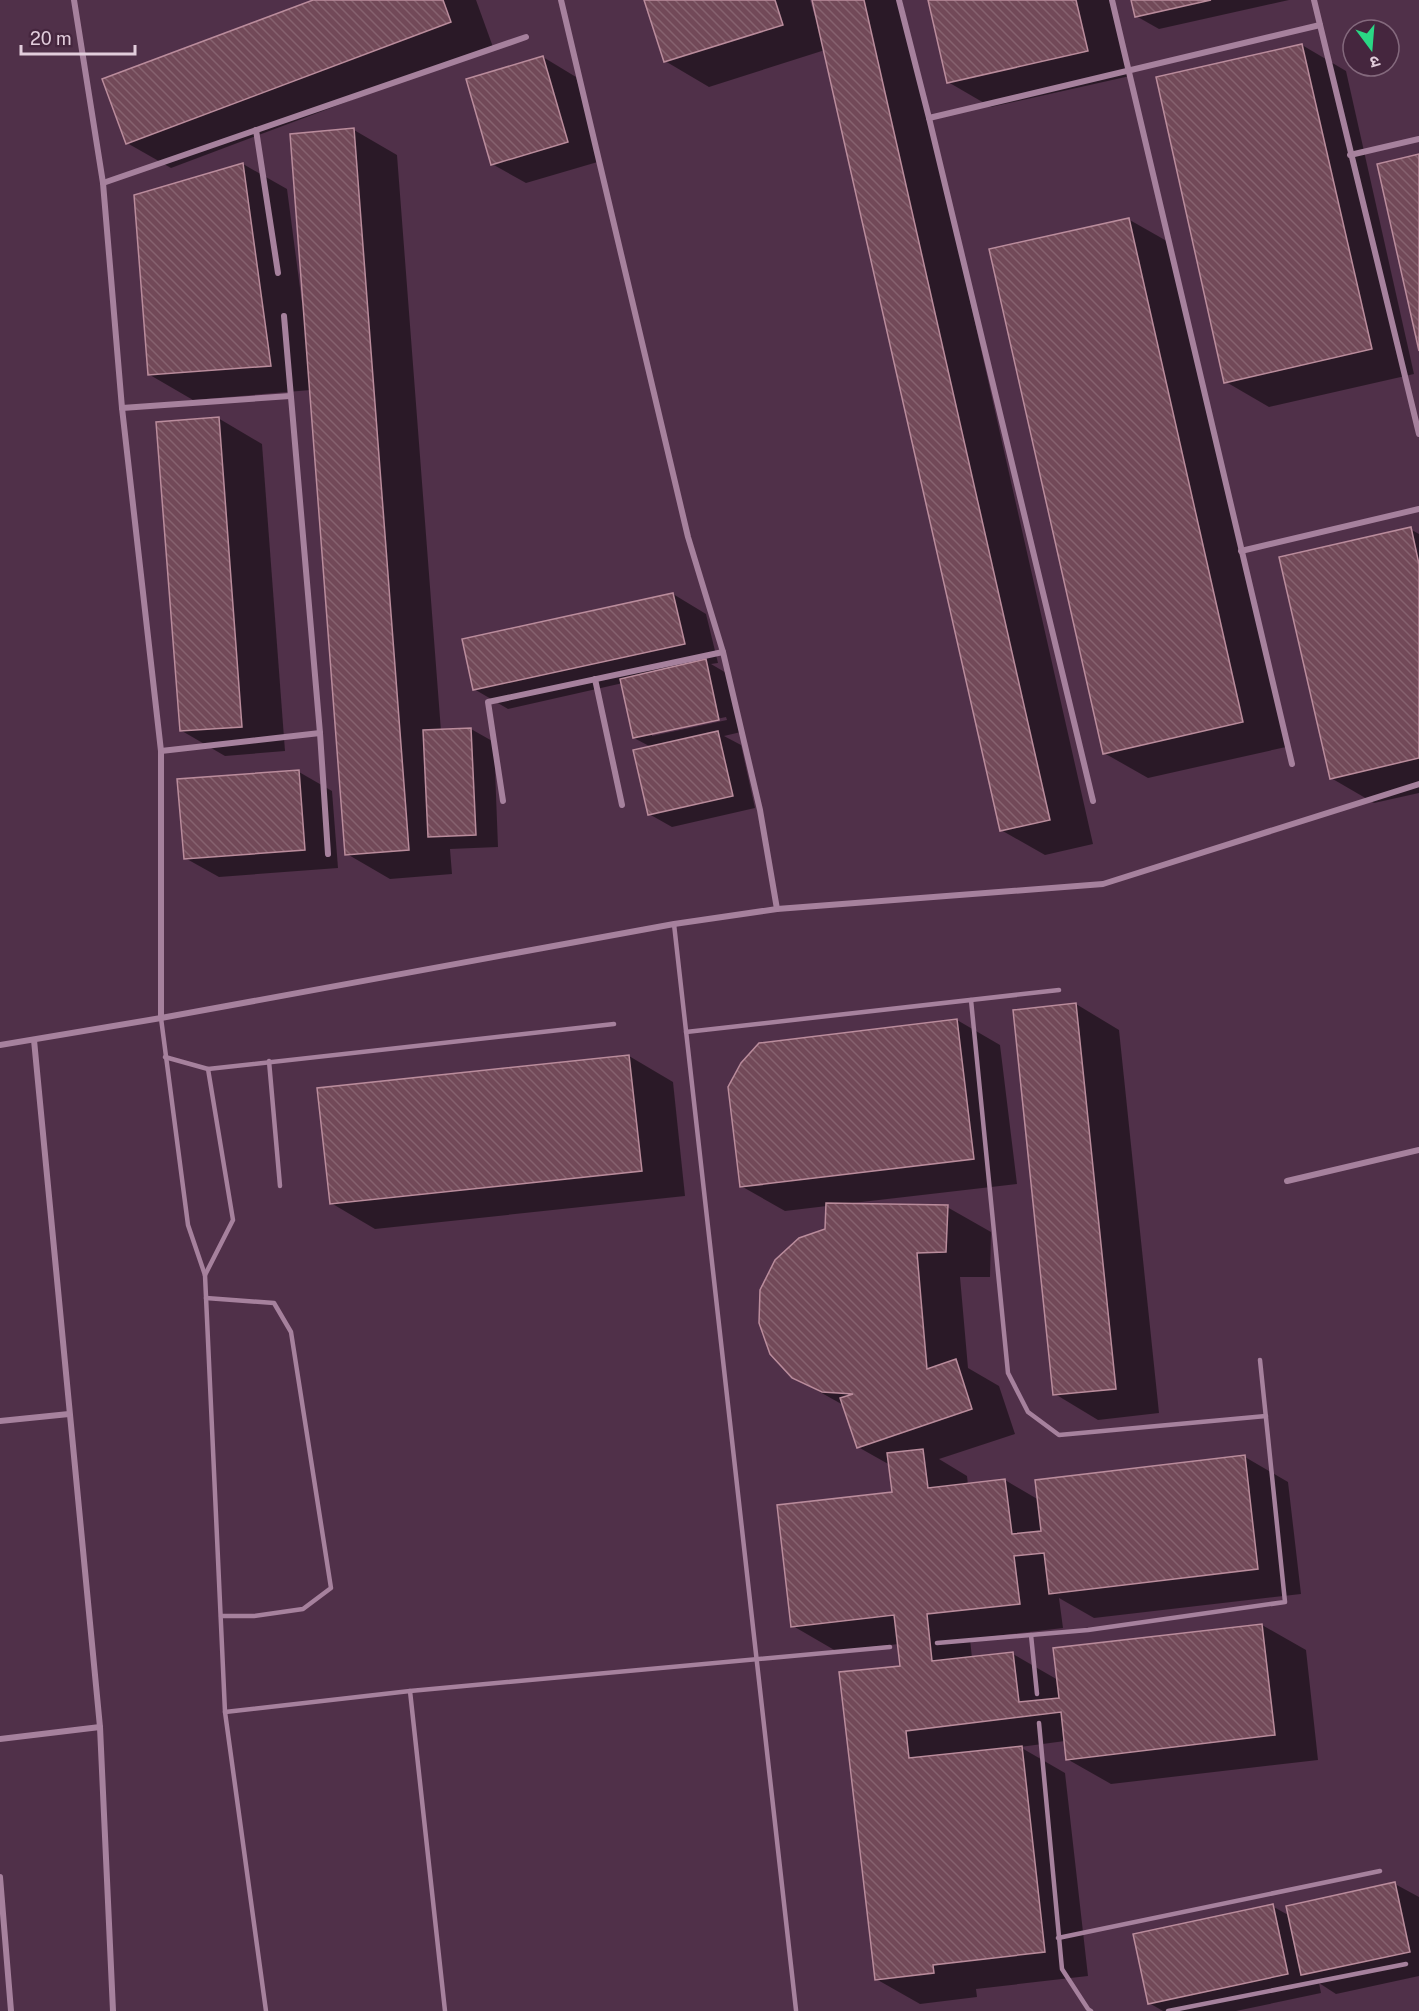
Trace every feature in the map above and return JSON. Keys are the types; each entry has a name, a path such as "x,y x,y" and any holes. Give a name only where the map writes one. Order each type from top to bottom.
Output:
{"street":[{"path":"74,0 103,183 122,408 161,751 161,1018"},
{"path":"561,0 688,537 723,652 760,810 777,909"},
{"path":"899,0 1093,801"},
{"path":"1112,0 1292,765"},
{"path":"1314,0 1419,434"},
{"path":"929,118 1320,25"},
{"path":"103,183 526,37"},
{"path":"256,130 278,273"},
{"path":"1350,155 1419,140"},
{"path":"284,316 320,733 328,854"},
{"path":"122,408 290,396"},
{"path":"1241,551 1419,509"},
{"path":"503,801 488,702 723,652"},
{"path":"595,678 622,805"},
{"path":"161,751 320,733"},
{"path":"0,1045 161,1018 674,924 777,909 1103,884 1419,784"},
{"path":"34,1040 100,1727 113,2011"},
{"path":"1287,1181 1419,1150"},
{"path":"0,1421 69,1414"},
{"path":"0,1739 100,1727"},
{"path":"0,1877 11,2011"}],"lane":[{"path":"674,924 796,2010"},
{"path":"686,1032 1059,990"},
{"path":"971,1000 1008,1373 1028,1412 1059,1435 1266,1416"},
{"path":"161,1018 188,1225 205,1275 225,1712 266,2011"},
{"path":"165,1058 208,1069 614,1024"},
{"path":"269,1061 280,1186"},
{"path":"205,1275 233,1220 208,1069"},
{"path":"206,1298 274,1303 291,1332 331,1588 303,1609 254,1616 220,1616"},
{"path":"937,1643 1088,1630 1285,1602 1260,1360"},
{"path":"1031,1635 1037,1694"},
{"path":"225,1712 410,1691 890,1647"},
{"path":"410,1691 445,2011"},
{"path":"1039,1723 1062,1969 1091,2011"},
{"path":"1058,1938 1380,1871"},
{"path":"1168,2011 1406,1964"}],"building":[{"path":"313,0 443,0 451,22 126,144 102,79"},
{"path":"644,0 775,0 783,25 664,62"},
{"path":"812,0 864,0 1050,820 1000,831"},
{"path":"928,0 1076,0 1088,51 947,83"},
{"path":"1131,0 1211,0 1135,17"},
{"path":"1302,44 1372,349 1224,383 1156,77"},
{"path":"543,56 568,142 491,165 466,79"},
{"path":"354,128 409,850 345,855 290,134"},
{"path":"1419,154 1419,351 1377,164"},
{"path":"243,163 271,366 148,375 134,195"},
{"path":"1129,218 1243,722 1103,754 989,249"},
{"path":"219,417 242,727 180,731 156,422"},
{"path":"1411,527 1419,564 1419,758 1330,779 1279,557"},
{"path":"673,593 685,644 473,690 462,639"},
{"path":"706,659 719,720 633,738 620,679"},
{"path":"471,728 476,835 428,837 423,730"},
{"path":"718,731 733,796 648,815 633,750"},
{"path":"299,770 305,850 184,859 177,779"},
{"path":"1076,1003 1116,1389 1053,1395 1013,1010"},
{"path":"957,1019 974,1159 740,1187 728,1087 741,1063 759,1043"},
{"path":"629,1055 642,1171 330,1204 317,1088"},
{"path":"826,1203 948,1205 946,1252 917,1253 927,1369 956,1359 972,1409 857,1448 840,1398 853,1394 822,1392 792,1378 770,1354 759,1323 760,1290 775,1260 799,1238 825,1229"},
{"path":"923,1449 928,1488 1005,1479 1012,1534 1041,1531 1035,1480 1245,1455 1258,1569 1049,1594 1044,1553 1014,1556 1020,1604 927,1614 932,1661 1013,1652 1019,1702 1059,1698 1053,1648 1262,1624 1275,1735 1066,1760 1061,1712 906,1731 909,1758 1022,1746 1045,1952 933,1965 934,1973 875,1980 839,1672 900,1666 894,1615 791,1627 777,1505 892,1492 887,1453"},
{"path":"1395,1882 1410,1952 1301,1975 1286,1906"},
{"path":"1273,1904 1288,1974 1148,2004 1133,1934"}]}
